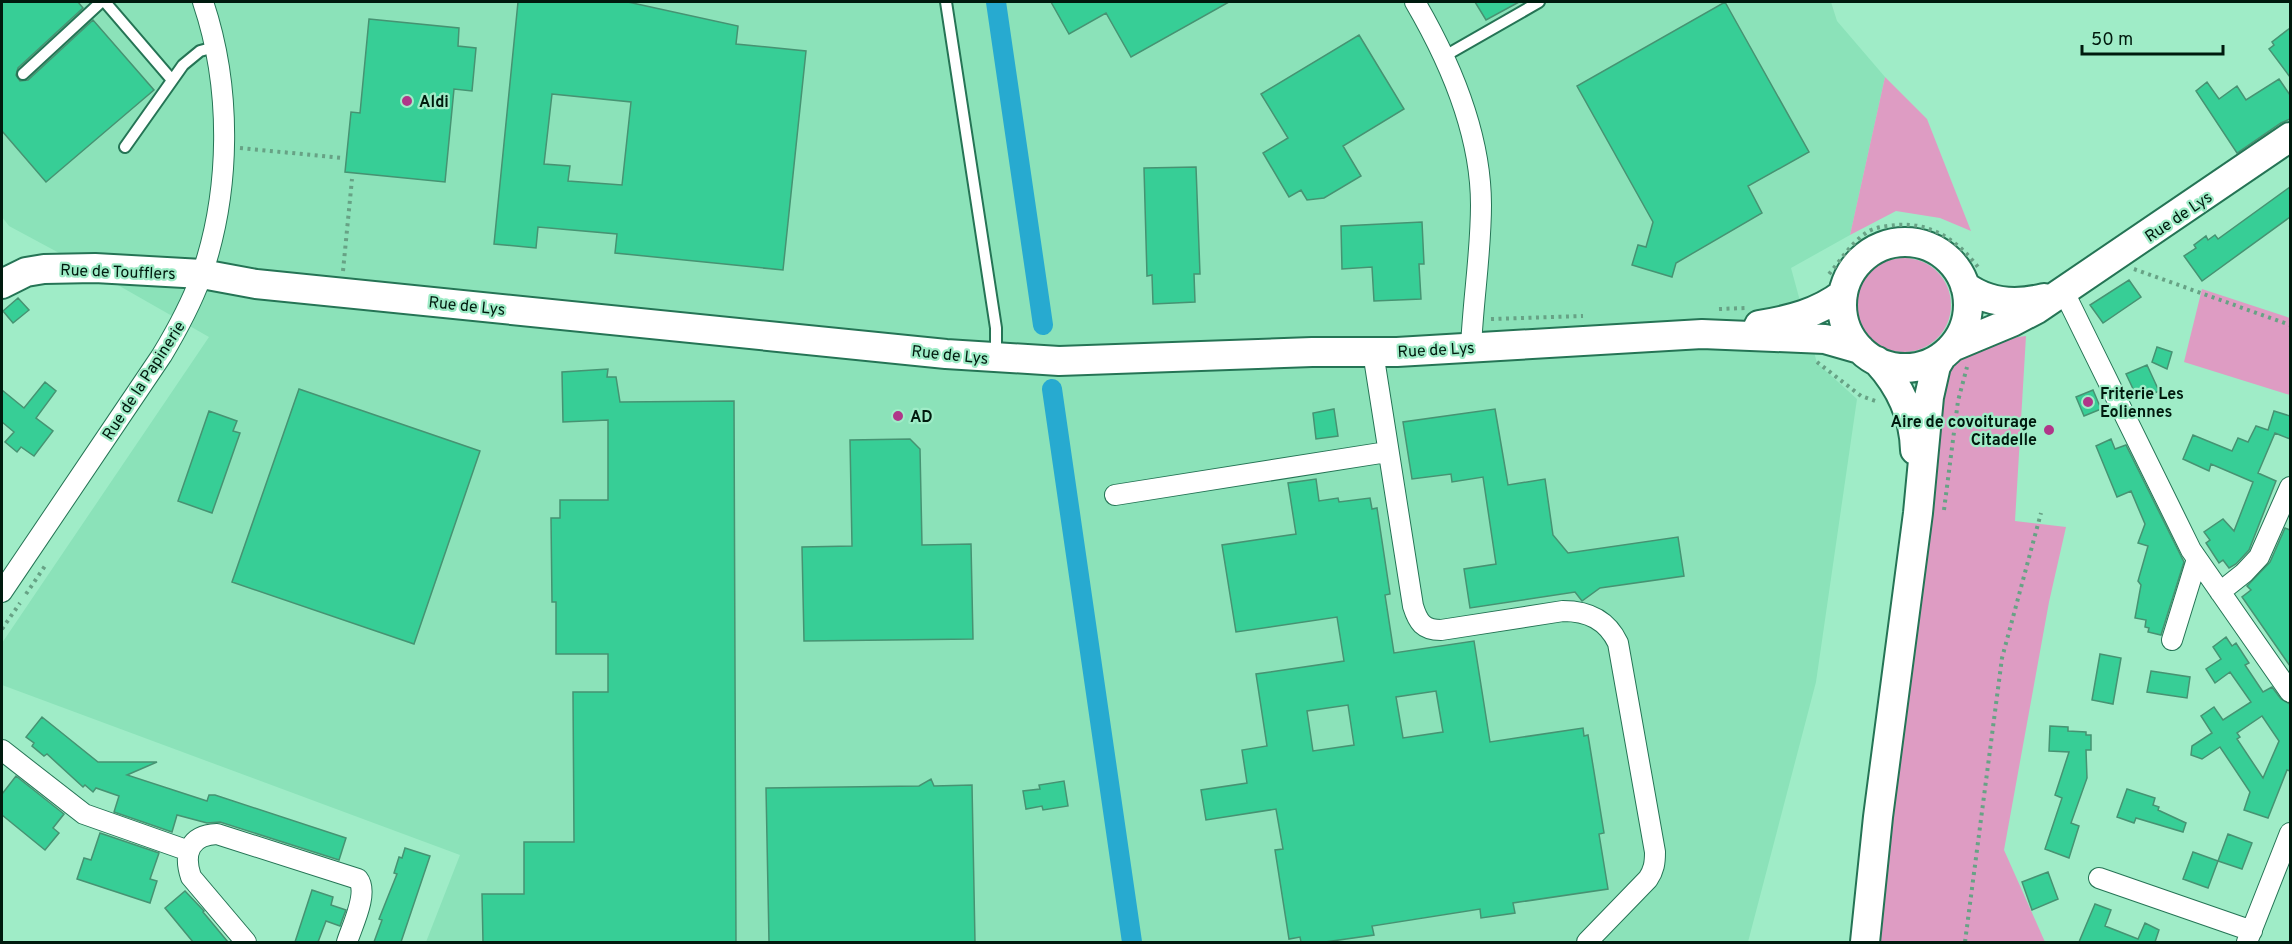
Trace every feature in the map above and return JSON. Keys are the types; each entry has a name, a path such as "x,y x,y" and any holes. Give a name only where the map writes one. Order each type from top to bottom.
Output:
{"street":[{"name":"Rue de la Papinerie","path":"2,592 162,355 184,316 202,274 212,239 222,176 223,109 215,47 203,2"},
{"path":"1415,2 1443,57 1469,126 1480,178 1480,235 1472,334"},
{"name":"Rue de Lys","path":"1947,351 2012,322 2064,292 2290,137"},
{"path":"1865,942 1878,817 1918,513 1929,397 1936,366 1965,322 1968,304 1965,286 1956,269 1942,255 1916,243 1896,243 1878,249 1862,260 1850,275 1834,287 1842,304 1845,323 1853,342 1895,383 1907,408 1915,446 1918,513"},
{"name":"Rue de Toufflers","path":"2,284 26,272 66,268 202,274"},
{"name":"Rue de Lys","path":"202,274 256,284 996,358 1059,361 1304,352 1373,352 1472,334 1707,322 1777,322 1818,309 1834,287"},
{"path":"1965,286 1990,300 2019,303 2064,292 2197,559 2290,692"},
{"name":"Rue de Lys","path":"1707,322 1825,339 1868,355"},
{"path":"1868,355 1895,368 1915,368 1934,361 1947,351"},
{"path":"1373,352 1413,606 1420,624 1426,628 1441,630 1563,611 1576,611 1597,618 1607,625 1618,643 1655,861 1648,879 1587,942"},
{"path":"1115,495 1387,452"},
{"path":"2220,592 2244,573 2259,557 2290,487"},
{"path":"2172,640 2197,559"},
{"path":"2,750 84,814 189,851"},
{"path":"1850,942 1878,817"},
{"path":"2100,878 2250,937 2290,833"},
{"path":"246,942 192,877 189,868 189,851 200,836 217,834 358,879 362,884 362,898 347,942"}],"lane":[{"path":"23,74 103,2 172,80"},
{"path":"946,2 996,328 996,358"},
{"path":"1443,57 1539,2"},
{"path":"124,147 183,65 200,51 215,47"}],"path":[{"path":"236,148 343,158"},
{"path":"343,278 352,179"},
{"path":"1834,287 1848,250 1866,232 1886,226 1914,224 1936,230 1969,255 1989,282 1990,300"},
{"path":"2111,261 2290,326"},
{"path":"1707,322 1755,306"},
{"path":"1472,334 1584,315"},
{"path":"1958,401 1969,357 1982,342 1984,333"},
{"path":"1965,942 2002,658 2041,513"},
{"path":"2,629 49,559"}],"shaded area":[{"path":"2,2 1831,2 1837,21 1885,77 1850,235 1791,268 1817,363 1857,399 1816,682 1748,942 426,942 460,855 2,685 2,643 209,337 9,226 2,217"},
{"path":"1885,77 1927,119 1971,231 1940,218 1896,211 1850,235"},
{"path":"1904,258 1922,262 1937,272 1947,287 1951,305 1947,323 1937,338 1922,348 1904,352 1886,348 1871,338 1861,323 1857,305 1861,287 1871,272 1886,262"},
{"path":"2202,289 2290,318 2290,395 2184,362"},
{"path":"2026,336 2015,521 2066,527 2049,602 2004,850 2045,942 1878,942 1947,368 1963,348"}],"building":[{"path":"2,2 78,2 83,8 18,68 16,75 20,81 28,80 93,20 154,90 46,182 2,131"},
{"path":"518,2 628,2 738,26 736,44 806,51 783,270 615,253 617,234 538,227 536,248 494,244","holes":["552,94 631,102 622,185 568,181 570,166 544,164"]},
{"path":"1051,2 1229,2 1131,57 1106,13 1069,34"},
{"path":"1475,2 1519,2 1486,20"},
{"path":"1725,2 1809,152 1748,186 1762,213 1676,263 1672,277 1632,265 1638,245 1646,247 1653,222 1577,86"},
{"name":"Aldi","path":"369,19 459,28 458,46 476,48 472,91 454,89 445,182 345,172 351,112 360,113"},
{"path":"2290,28 2290,77 2269,49 2274,45 2272,42"},
{"path":"1359,35 1404,109 1343,146 1361,176 1324,198 1307,200 1301,190 1289,197 1263,153 1288,138 1261,94"},
{"path":"2279,79 2290,95 2290,119 2237,153 2196,91 2207,82 2219,99 2237,86 2246,100"},
{"path":"1196,167 1200,274 1194,274 1195,302 1153,304 1152,275 1147,276 1144,168"},
{"path":"2290,187 2290,217 2202,281 2184,256 2196,248 2194,245 2206,236 2208,240 2215,235 2218,239"},
{"path":"1422,222 1424,264 1419,264 1421,299 1374,301 1372,267 1342,269 1341,226"},
{"path":"2129,280 2141,297 2103,323 2090,305"},
{"path":"18,298 29,310 13,323 3,311"},
{"path":"2157,347 2172,352 2167,369 2152,362"},
{"path":"2147,365 2159,391 2141,399 2138,391 2135,393 2126,374"},
{"path":"608,369 607,377 616,377 620,402 734,401 736,942 483,942 482,894 524,894 524,842 574,842 573,692 608,692 608,654 556,654 556,602 552,602 551,518 560,518 560,500 608,500 608,420 563,422 562,372"},
{"path":"45,382 56,391 36,418 53,431 34,456 21,447 17,452 5,442 14,432 2,422 2,390 24,408"},
{"path":"299,389 480,451 414,644 232,582"},
{"name":"Friterie Les Eoliennes","path":"2093,390 2101,409 2084,416 2076,397"},
{"path":"1334,409 1338,436 1316,439 1313,413"},
{"path":"1495,409 1508,485 1545,479 1553,535 1568,553 1678,537 1684,576 1600,588 1582,601 1575,592 1470,608 1464,569 1496,564 1483,477 1452,482 1451,474 1412,479 1403,422"},
{"path":"209,411 237,421 233,431 240,433 212,513 178,501"},
{"path":"2274,411 2290,416 2290,439 2275,433 2258,473 2276,481 2249,550 2229,568 2223,560 2219,563 2206,543 2210,540 2204,532 2223,519 2234,531 2253,482 2211,464 2209,471 2183,459 2193,435 2232,451 2238,438 2248,442 2256,426 2268,430"},
{"path":"910,439 920,449 922,545 971,544 973,639 804,641 802,547 852,546 850,440"},
{"path":"2111,439 2115,449 2126,445 2184,562 2161,635 2148,632 2149,628 2145,627 2146,620 2135,618 2141,585 2138,581 2148,546 2138,543 2145,524 2131,491 2117,497 2096,446"},
{"path":"1316,479 1319,501 1338,498 1339,502 1370,498 1372,509 1377,508 1390,594 1385,595 1394,653 1474,641 1490,742 1583,728 1584,736 1588,735 1604,833 1599,834 1608,889 1513,903 1515,913 1481,918 1480,909 1372,926 1374,935 1325,942 1301,942 1300,937 1289,939 1275,850 1283,849 1276,809 1206,820 1201,790 1247,783 1242,750 1267,746 1256,674 1344,661 1337,617 1236,632 1222,545 1296,534 1288,483","holes":["1436,691 1443,732 1403,738 1396,697","1348,705 1354,745 1313,751 1307,711"]},
{"path":"2285,528 2290,530 2290,666 2242,597 2251,590 2247,586 2270,562"},
{"path":"2226,637 2232,646 2236,643 2249,663 2245,665 2263,692 2272,687 2281,699 2290,704 2290,771 2287,770 2268,818 2244,810 2250,792 2220,747 2202,759 2191,755 2192,746 2212,733 2201,716 2214,707 2223,720 2251,702 2230,672 2215,683 2206,669 2221,659 2213,647","holes":["2262,716 2279,741 2263,778 2237,739 2240,737 2237,733"]},
{"path":"2100,654 2121,658 2113,704 2092,700"},
{"path":"2151,671 2190,677 2187,698 2147,692"},
{"path":"42,717 98,762 157,762 127,775 207,801 209,795 215,795 346,838 339,860 220,822 207,823 177,815 172,832 114,812 119,796 96,788 93,792 85,785 83,787 47,754 44,756 32,746 34,743 26,737"},
{"path":"2050,726 2068,727 2068,731 2086,732 2086,735 2091,735 2091,750 2086,750 2087,778 2071,823 2079,826 2069,858 2045,849 2062,798 2055,795 2069,752 2049,751"},
{"path":"16,776 64,814 53,828 59,833 45,850 2,815 2,794"},
{"path":"931,779 934,786 972,785 975,942 769,942 766,788 919,786"},
{"path":"1064,781 1068,806 1043,810 1042,806 1026,809 1023,791 1040,789 1039,785"},
{"path":"2127,789 2155,798 2153,805 2159,807 2158,810 2186,823 2183,832 2136,818 2134,823 2117,817"},
{"path":"100,833 159,853 150,879 157,881 150,903 77,879 84,858 91,860"},
{"path":"2228,834 2252,843 2242,869 2218,861"},
{"path":"405,848 430,856 401,942 374,942 382,920 379,919 397,874 394,873 399,857 402,858"},
{"path":"2193,852 2218,861 2208,888 2183,879"},
{"path":"2048,872 2058,899 2032,910 2022,882"},
{"path":"312,890 333,897 331,905 346,910 340,926 326,921 318,942 295,942"},
{"path":"185,891 228,942 193,942 165,908"},
{"path":"2095,904 2111,910 2105,926 2138,939 2145,923 2159,930 2155,942 2079,942"}],"waterway":[{"path":"996,2 1043,325"},
{"path":"1052,389 1132,942"}],"place":[{"name":"Aldi","path":"407,101"},
{"name":"Friterie Les Eoliennes","path":"2088,402"},
{"name":"AD","path":"898,416"},
{"name":"Aire de covoiturage Citadelle","path":"2049,430"}]}
